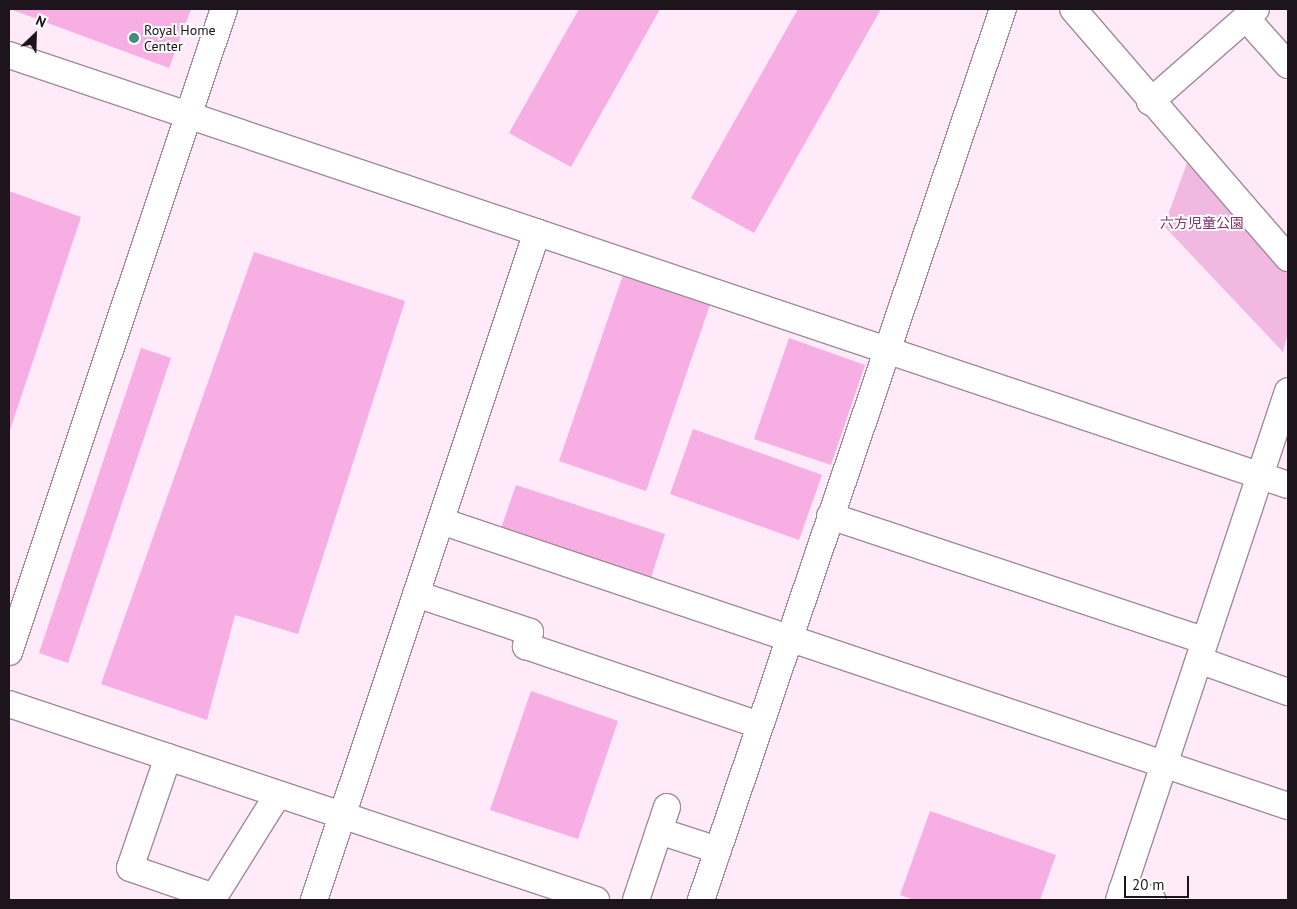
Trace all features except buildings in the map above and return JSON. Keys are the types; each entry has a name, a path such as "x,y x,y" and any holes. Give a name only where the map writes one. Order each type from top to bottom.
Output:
{"street":[{"path":"9,652 224,9"},
{"path":"701,900 885,349 1003,9"},
{"path":"1073,9 1150,102 1288,258"},
{"path":"1150,102 1251,13 1288,65"},
{"path":"9,55 1288,484"},
{"path":"314,900 537,232"},
{"path":"1152,900 1120,895 1288,391"},
{"path":"830,516 1202,651 1288,692"},
{"path":"441,521 1288,806"},
{"path":"416,594 530,632 526,646 760,725"},
{"path":"9,704 596,900"},
{"path":"168,757 130,868 214,897 278,794"},
{"path":"636,900 667,807"},
{"path":"659,831 718,850"}],"green space":[{"name":"六方児童公園","path":"1187,163 1288,272 1288,332 1283,352 1164,226"}],"place":[{"name":"Royal Home Center","path":"134,38"}]}
